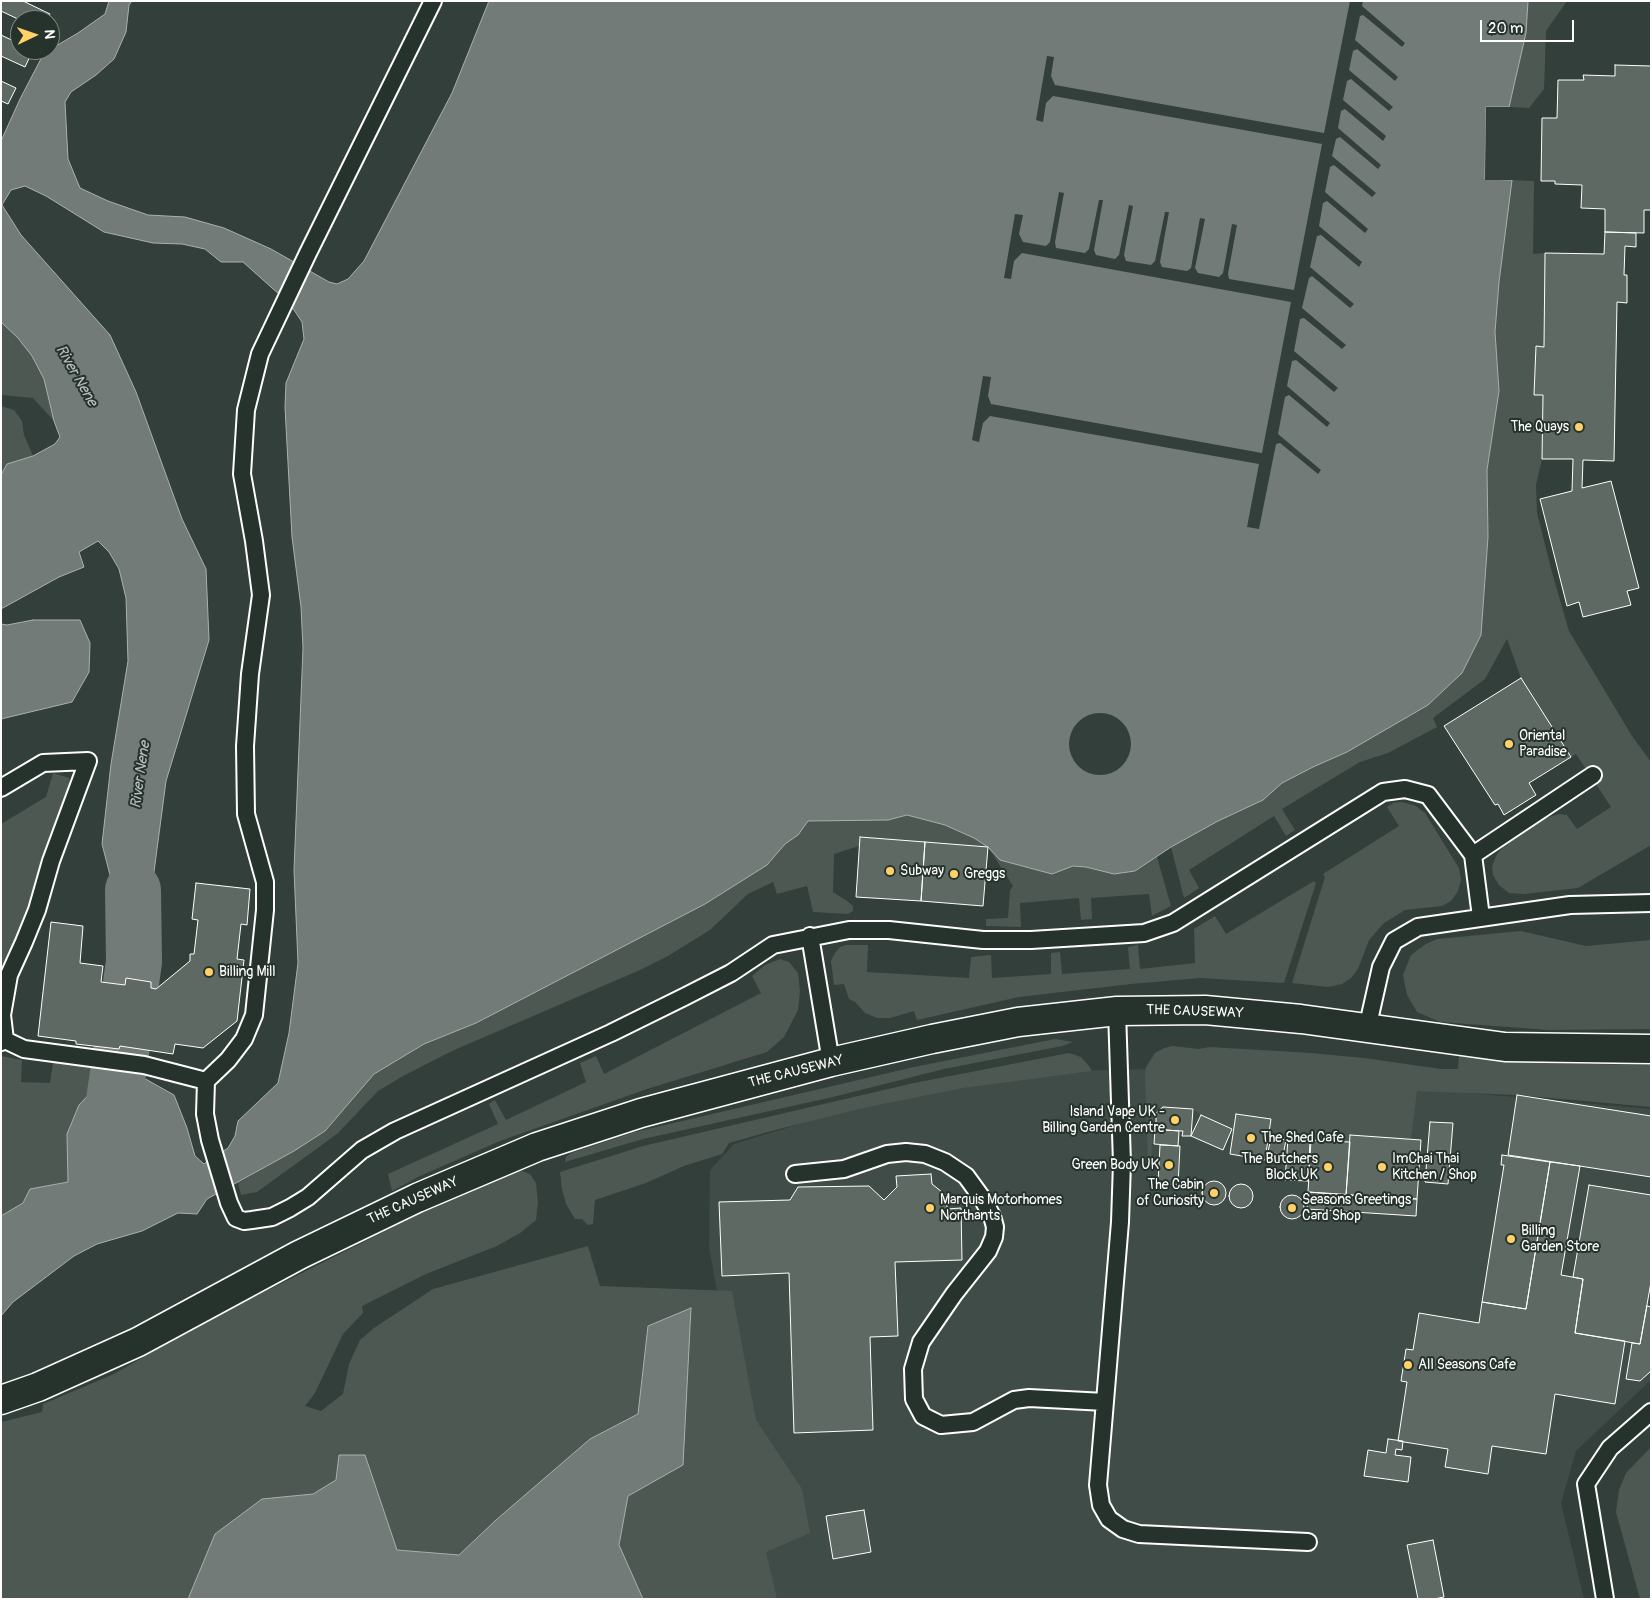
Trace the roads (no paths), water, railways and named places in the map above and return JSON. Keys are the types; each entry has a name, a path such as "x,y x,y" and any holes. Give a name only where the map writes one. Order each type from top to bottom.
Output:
{"street":[{"name":"THE CAUSEWAY","path":"1,1400 38,1388 138,1342 299,1255 417,1198 537,1147 641,1113 831,1062 1018,1022 1117,1011 1205,1010 1301,1019 1504,1047 1651,1049"}],"lane":[{"path":"433,1 260,354 246,410 242,474 261,595 250,674 245,746 246,814 265,882 265,910 254,1015 244,1039 228,1060 206,1081 205,1114 210,1140 229,1203 236,1218 244,1221 272,1216 308,1197 362,1150 395,1131 635,1021 731,972 773,944 848,930 890,930 983,940 1031,940 1144,933 1173,923 1384,792 1405,789 1428,795 1473,855 1481,917"},
{"path":"1,788 43,763 88,761 50,861 37,910 9,975 2,1015 3,1041 24,1049 144,1065 206,1081"},
{"path":"1473,855 1593,775"},
{"path":"1367,1029 1381,967 1394,941 1418,927 1570,905 1651,903"},
{"path":"810,936 831,1062"},
{"path":"1117,1011 1122,1163 1120,1222 1098,1486 1101,1505 1109,1519 1123,1529 1139,1534 1308,1542"},
{"path":"795,1174 844,1169 887,1154 906,1152 925,1154 945,1162 966,1176 992,1216 995,1227 994,1237 988,1251 954,1294 921,1342 913,1369 914,1399 923,1416 941,1425 972,1422 1014,1400 1029,1398 1105,1402"},
{"path":"1605,1599 1586,1484 1610,1448 1651,1412"}],"water":[{"path":"109,1 132,1 129,5 126,32 114,59 96,75 71,92 65,102 68,159 80,188 108,201 148,215 185,217 224,228 271,249 329,282 337,284 348,279 364,261 452,93 489,1 1528,1 1526,33 1509,107 1486,107 1485,179 1512,180 1499,282 1495,332 1499,391 1487,470 1488,537 1481,635 1462,673 1428,705 1347,752 1282,783 1263,800 1218,821 1171,847 1135,871 1114,874 1086,867 1073,866 1052,874 1000,860 988,847 974,838 945,825 907,815 888,820 808,821 798,835 785,844 767,865 705,904 476,1023 424,1044 374,1074 325,1131 294,1151 207,1199 197,1214 178,1213 142,1231 97,1244 74,1256 13,1302 1,1316 1,1216 23,1203 30,1189 68,1182 67,1134 79,1105 97,1086 105,1069 120,1068 133,1072 174,1095 187,1128 195,1156 204,1164 228,1148 235,1136 238,1121 278,1083 289,1033 298,963 294,870 303,648 301,607 292,537 285,407 286,383 304,339 302,322 290,304 243,262 221,262 205,249 182,244 153,243 104,232 46,196 25,186 11,190 2,205 21,235 110,335 136,392 182,519 206,569 209,640 166,781 150,902 157,928 151,970 106,966 113,947 117,902 102,844 111,764 128,661 126,598 119,569 109,552 98,541 79,552 84,567 59,577 1,609 1,475 7,464 33,456 55,444 60,437 54,421 44,379 32,356 18,338 1,322 1,141 40,60 60,60 60,44 105,14"},
{"path":"33,620 80,620 90,643 89,672 72,702 1,719 1,624 7,625"},
{"path":"691,1308 683,1465 628,1496 619,1545 643,1599 188,1599 215,1534 262,1499 313,1494 336,1480 339,1455 365,1455 397,1550 459,1555 496,1520 590,1439 638,1414 648,1326"}],"waterway":[{"name":"River Nene","path":"112,1131 114,1101 134,962 133,890"}],"place":[{"name":"The Quays","path":"1579,427"},
{"name":"Oriental Paradise","path":"1509,744"},
{"name":"Subway","path":"890,871"},
{"name":"Greggs","path":"954,874"},
{"name":"Billing Mill","path":"209,972"},
{"name":"Island Vape UK - Billing Garden Centre","path":"1175,1120"},
{"name":"The Shed Cafe","path":"1251,1138"},
{"name":"Green Body UK","path":"1169,1165"},
{"name":"The Butchers Block UK","path":"1328,1167"},
{"name":"ImChai Thai Kitchen / Shop","path":"1382,1167"},
{"name":"The Cabin of Curiosity","path":"1214,1193"},
{"name":"Marquis Motorhomes Northants","path":"930,1208"},
{"name":"Seasons Greetings Card Shop","path":"1292,1208"},
{"name":"Billing Garden Store","path":"1511,1239"},
{"name":"All Seasons Cafe","path":"1408,1365"}]}
